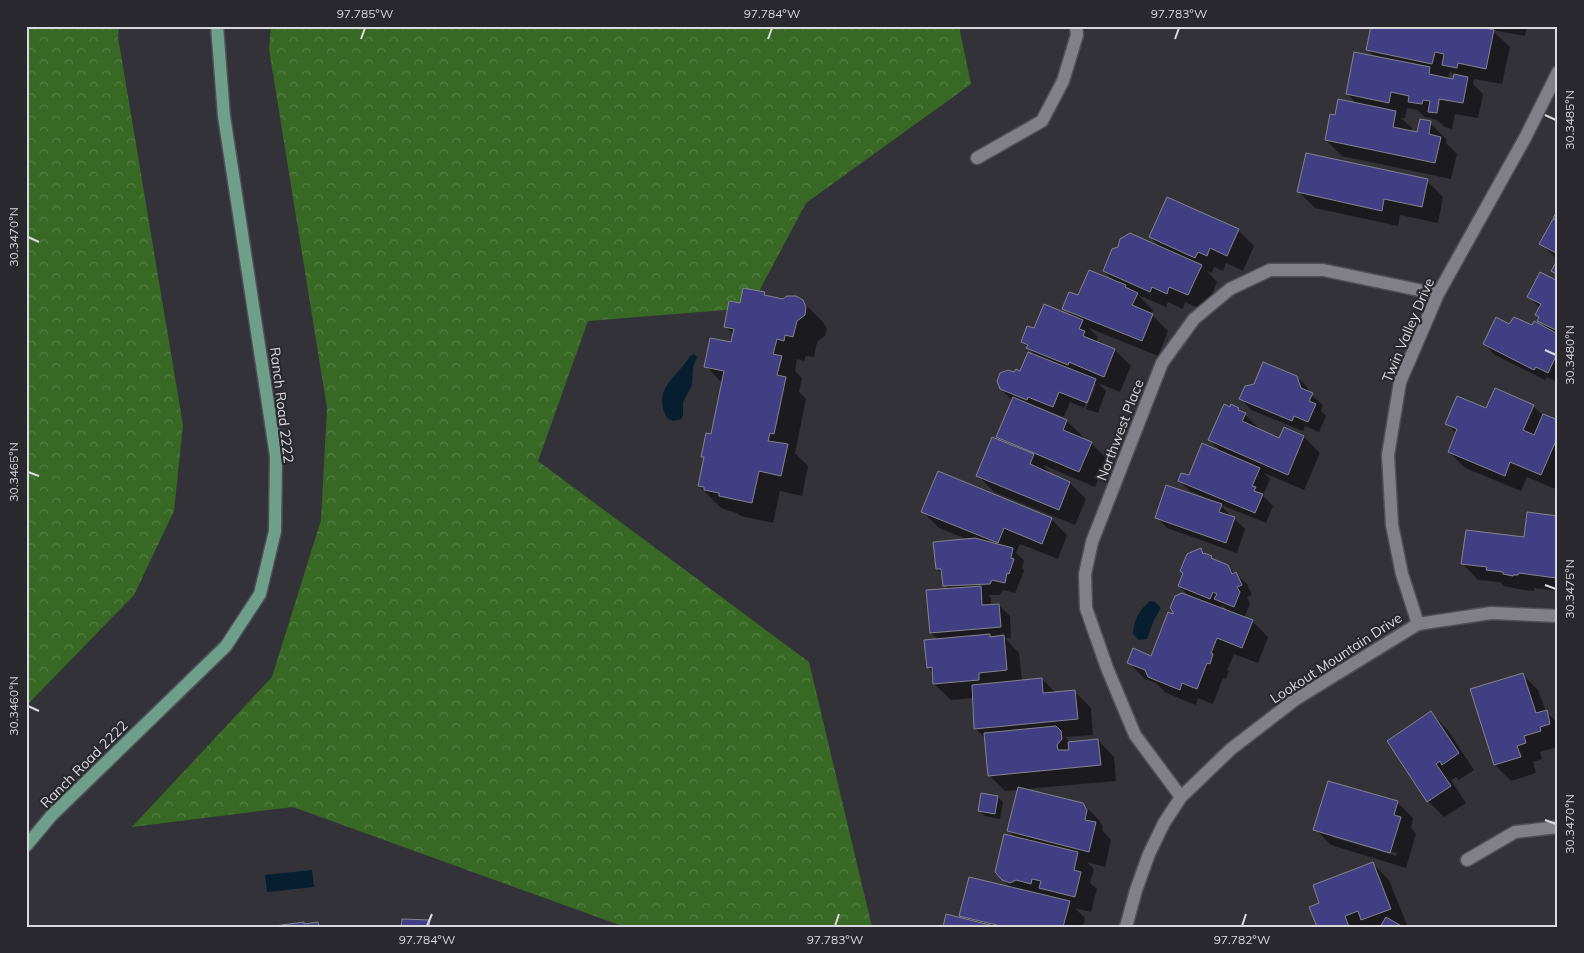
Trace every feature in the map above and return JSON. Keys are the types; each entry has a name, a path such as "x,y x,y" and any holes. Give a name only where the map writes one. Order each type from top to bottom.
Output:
{"main road":[{"name":"Ranch Road 2222","path":"26,846 52,815 226,646 260,594 275,531 276,456 224,116 217,26"}],"street":[{"path":"977,158 1042,121 1063,81 1076,35 1076,26"},
{"name":"Twin Valley Drive","path":"1418,624 1402,574 1392,525 1388,455 1400,382 1438,294 1525,138 1558,72"},
{"name":"Northwest Place","path":"1182,797 1135,735 1107,668 1086,608 1085,574 1092,542 1162,363 1194,319 1230,289 1270,270 1323,270 1438,294"},
{"name":"Lookout Mountain Drive","path":"1126,927 1136,890 1149,854 1164,823 1182,797 1231,749 1296,699 1418,624 1491,613 1558,616"},
{"path":"1467,860 1515,832 1558,827"}],"green space":[{"path":"26,26 119,26 118,37 183,425 174,511 134,595 26,706"},
{"path":"271,26 959,26 971,84 806,203 750,308 588,321 538,461 809,662 872,927 625,927 293,807 132,827 272,677 321,520 327,408 269,49"}],"water":[{"path":"694,354 697,357 693,367 692,385 683,402 683,416 681,419 673,421 667,418 663,408 662,399 664,391 690,356"},
{"path":"1150,601 1155,602 1161,608 1147,639 1139,640 1133,634 1135,624 1140,612"},
{"path":"312,870 314,887 267,892 265,875"}],"building":[{"path":"1371,26 1477,26 1494,30 1486,69 1458,63 1457,68 1442,65 1444,54 1435,52 1432,64 1366,50"},
{"path":"1354,52 1430,67 1429,74 1453,79 1454,74 1468,77 1463,103 1439,99 1437,113 1428,112 1430,101 1423,100 1422,104 1408,102 1409,96 1391,92 1389,103 1346,94"},
{"path":"1338,99 1396,111 1393,127 1417,132 1420,119 1431,121 1429,134 1441,137 1435,163 1325,140 1330,114 1335,115"},
{"path":"1306,153 1428,179 1422,207 1384,199 1382,211 1297,192"},
{"path":"1167,197 1239,229 1227,256 1210,248 1207,256 1198,252 1195,258 1149,237"},
{"path":"1558,210 1558,221 1553,218"},
{"path":"1553,219 1558,222 1558,254 1539,244"},
{"path":"1130,233 1202,265 1188,295 1169,287 1167,294 1152,287 1150,292 1103,271 1112,249 1118,247 1120,239"},
{"path":"1558,259 1558,275 1551,271"},
{"path":"1089,270 1126,285 1125,287 1138,293 1132,305 1153,314 1142,341 1062,309 1069,292 1078,295"},
{"path":"1540,272 1558,281 1558,331 1537,321 1539,317 1535,315 1541,304 1527,297"},
{"path":"743,288 765,292 764,295 783,299 787,296 796,296 803,300 806,307 805,315 797,321 793,337 785,335 784,341 777,339 773,354 782,356 777,375 786,377 774,434 770,433 768,441 788,444 781,476 759,471 752,503 719,496 719,493 704,490 704,487 698,486 704,457 701,457 706,433 711,434 724,371 704,367 710,338 731,342 734,329 724,327 729,301 740,303"},
{"path":"1044,304 1083,320 1079,329 1085,331 1083,336 1115,349 1104,377 1069,362 1068,365 1026,348 1028,345 1021,342 1027,326 1034,328"},
{"path":"1496,317 1509,324 1514,317 1532,325 1534,321 1558,334 1558,349 1555,353 1557,354 1548,373 1536,367 1534,370 1483,344"},
{"path":"1028,352 1096,379 1087,403 1059,392 1053,407 1028,397 1027,400 1000,389 997,381 1000,373 1008,370 1014,372 1016,369 1020,371"},
{"path":"1263,362 1297,376 1301,388 1313,393 1309,401 1316,404 1308,422 1294,416 1292,421 1239,399 1245,386 1254,384"},
{"path":"1495,388 1534,405 1523,430 1534,435 1543,414 1558,420 1558,436 1541,475 1510,462 1505,476 1448,452 1457,429 1445,424 1457,396 1486,408"},
{"path":"1013,397 1067,420 1063,430 1092,442 1079,472 996,437"},
{"path":"1224,404 1230,407 1231,404 1239,408 1238,410 1246,413 1242,421 1279,438 1284,427 1304,436 1288,475 1208,440"},
{"path":"992,437 1034,454 1030,464 1070,482 1059,510 976,476"},
{"path":"1202,443 1260,468 1252,486 1256,487 1254,491 1263,494 1255,513 1178,481 1181,473 1189,475"},
{"path":"938,471 1052,518 1042,544 1004,528 998,543 921,512"},
{"path":"1166,485 1222,504 1219,512 1235,517 1226,543 1155,518"},
{"path":"1527,512 1558,516 1558,583 1555,582 1556,578 1519,573 1513,576 1503,574 1503,572 1486,570 1487,567 1461,564 1466,530 1524,537"},
{"path":"975,538 1013,548 1011,558 1014,559 1009,574 1007,573 1005,583 992,580 990,584 943,586 941,569 936,569 933,542"},
{"path":"1201,548 1203,554 1212,556 1211,558 1228,565 1232,574 1236,572 1242,585 1237,587 1240,592 1234,607 1214,599 1217,594 1213,592 1210,599 1178,586 1183,573 1180,571 1187,554"},
{"path":"981,586 982,605 999,604 1001,627 930,633 926,590"},
{"path":"1182,593 1253,620 1242,648 1217,638 1211,653 1213,654 1210,664 1207,663 1197,689 1182,683 1180,690 1148,677 1145,670 1127,663 1133,648 1151,656 1168,612 1173,614 1170,608 1175,596"},
{"path":"990,634 990,637 1004,635 1007,670 979,673 979,680 933,684 932,667 927,668 924,640"},
{"path":"1523,673 1536,713 1547,710 1550,724 1540,727 1541,731 1524,736 1526,743 1517,746 1521,757 1494,765 1470,689"},
{"path":"1042,678 1043,693 1075,690 1078,719 974,729 972,685"},
{"path":"1431,711 1459,753 1442,765 1440,761 1436,764 1451,786 1427,802 1387,741"},
{"path":"1056,726 1061,731 1062,739 1057,745 1058,750 1069,750 1068,742 1098,739 1101,765 988,776 984,733"},
{"path":"1328,781 1398,801 1394,815 1401,817 1390,853 1313,830"},
{"path":"1018,787 1083,803 1087,810 1085,820 1096,822 1089,852 1007,831"},
{"path":"981,793 998,796 995,814 978,811"},
{"path":"1004,834 1078,852 1074,870 1081,872 1075,897 1039,888 1041,881 1032,879 1031,884 1016,880 1010,883 1002,880 995,872"},
{"path":"1373,862 1391,909 1361,920 1358,911 1345,916 1349,927 1317,927 1309,907 1319,903 1313,885"},
{"path":"969,877 1070,901 1063,927 1005,927 959,916"},
{"path":"946,914 998,927 943,927"},
{"path":"1386,917 1403,927 1380,927"},
{"path":"402,919 430,920 429,927 401,927"},
{"path":"304,922 304,924 318,922 319,927 267,927"}]}
